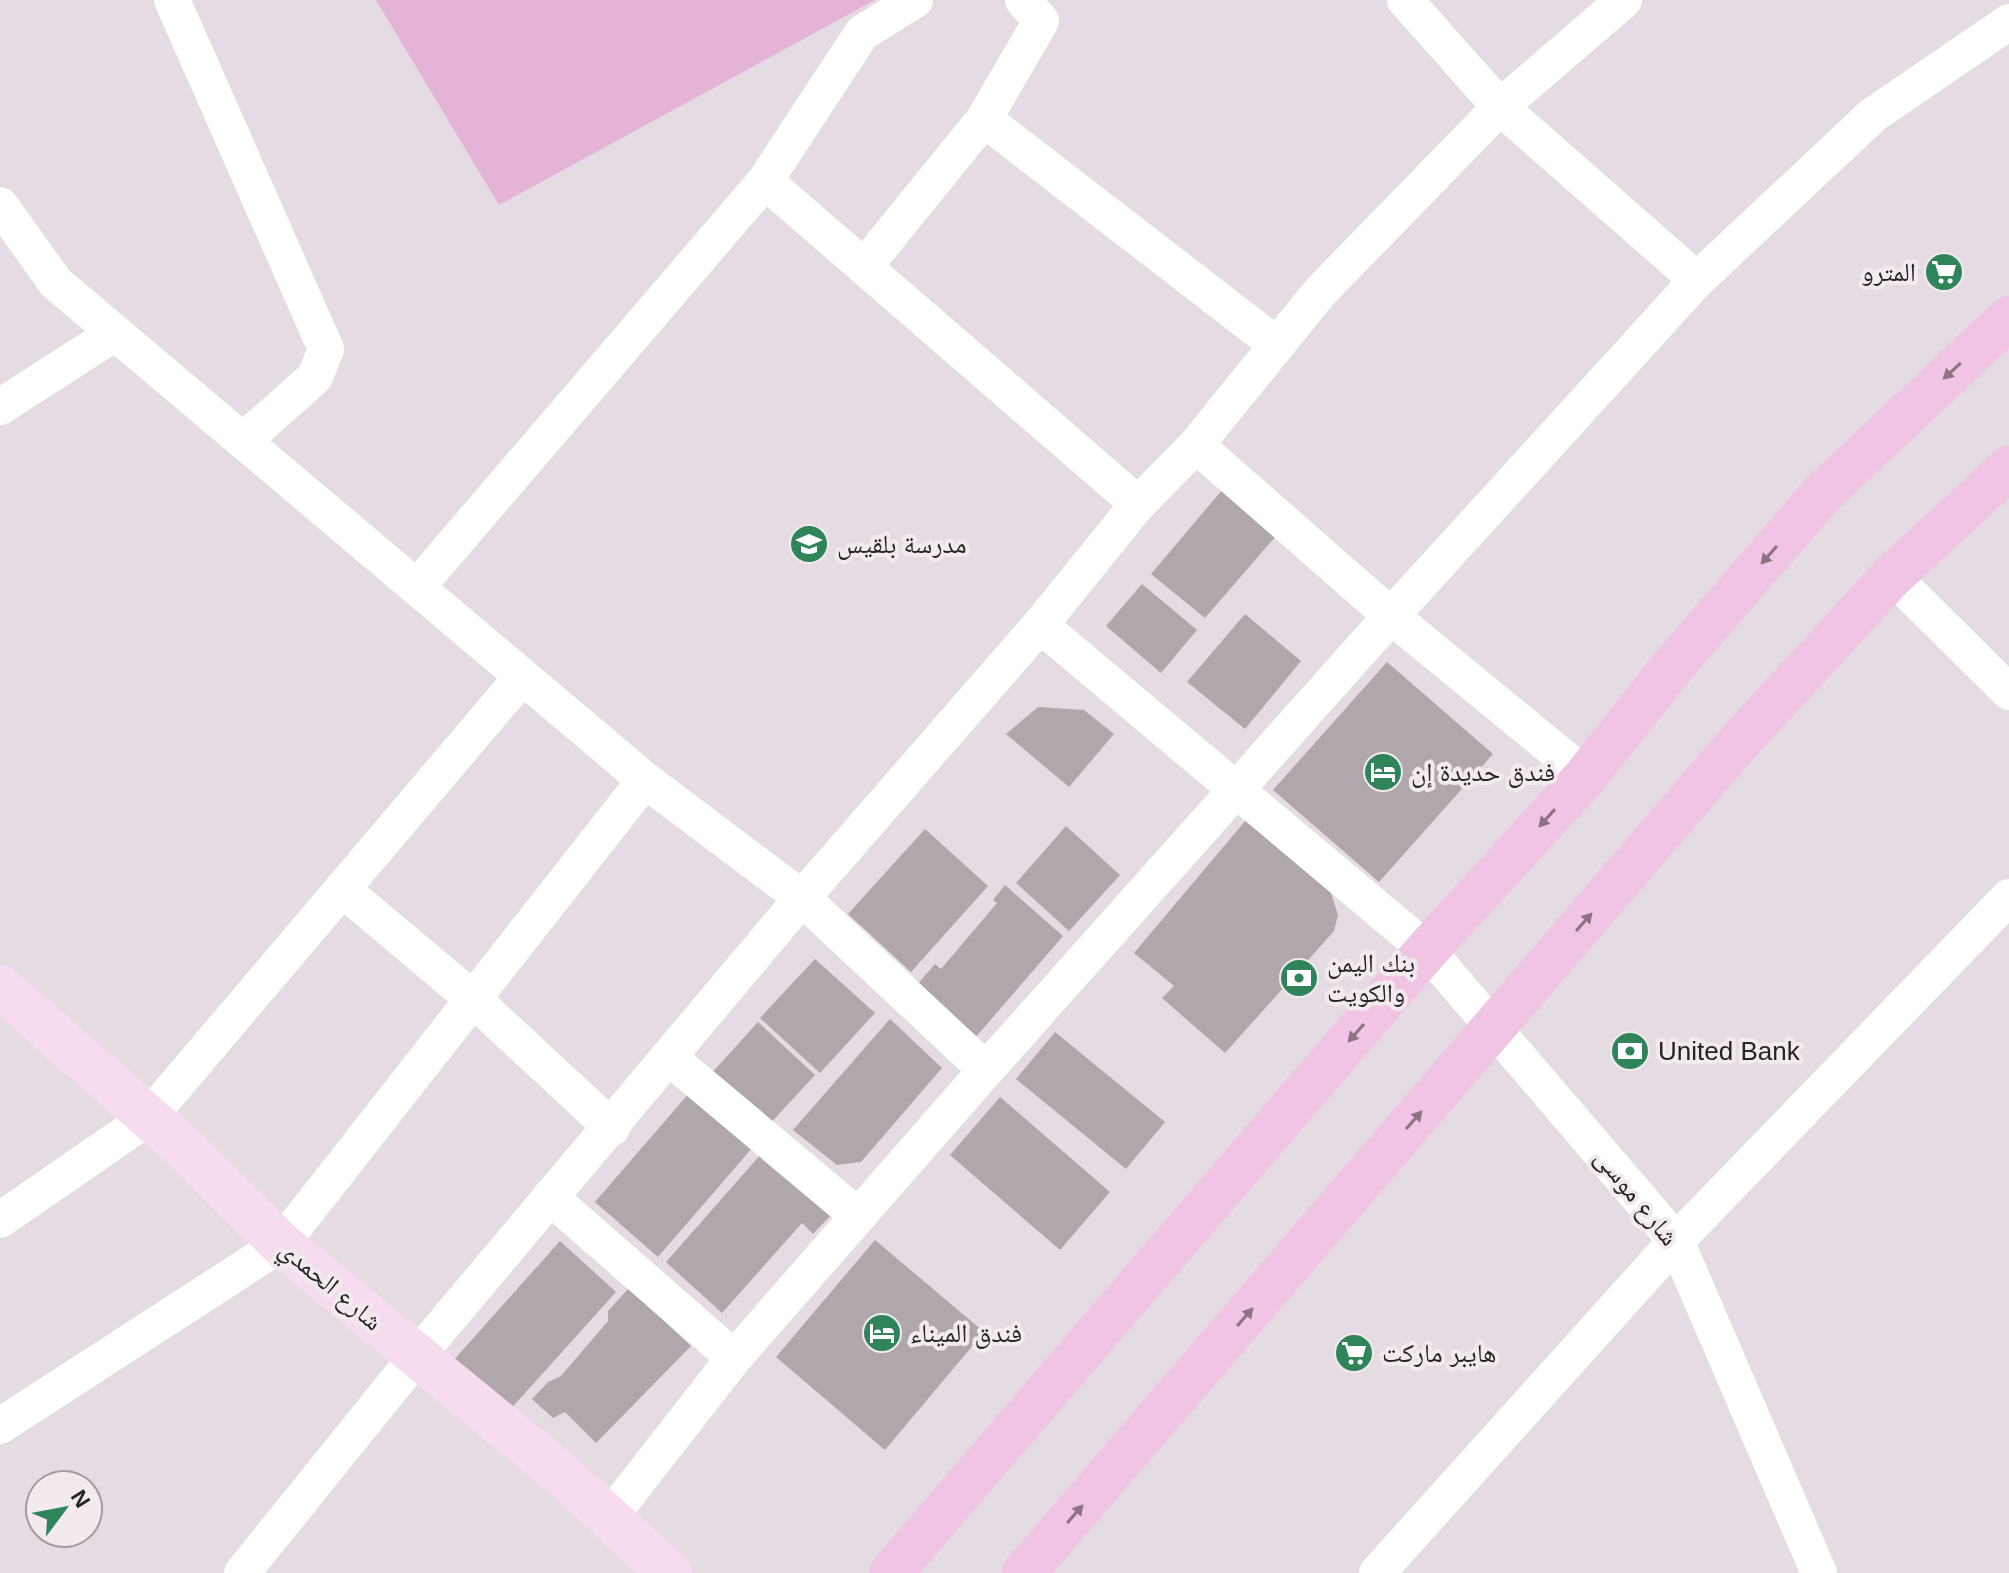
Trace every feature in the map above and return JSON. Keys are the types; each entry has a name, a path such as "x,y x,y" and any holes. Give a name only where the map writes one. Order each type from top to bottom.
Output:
{"highway":[{"path":"891,1573 1427,950 1586,776 1672,667 1823,493 2009,318"},
{"path":"1024,1573 1739,742 1892,576 2009,468"}],"main road":[{"name":"شارع الحمدي","path":"0,987 148,1118 281,1244 560,1473 670,1573"}],"street":[{"path":"172,0 326,349 315,377 243,441"},
{"path":"417,587 765,181 862,33 915,0"},
{"path":"864,267 984,119 1041,21 1023,0"},
{"path":"1405,0 1500,107 1697,280"},
{"path":"242,1573 550,1197 671,1059 802,898 1040,625 1138,504 1196,445 1320,292 1500,107 1624,0"},
{"path":"609,1518 734,1358 986,1070 1391,616 1697,280 1873,115 2009,22"},
{"path":"984,119 1277,345"},
{"path":"765,181 1138,504"},
{"path":"0,205 56,283 645,780 802,898 986,1070"},
{"path":"0,407 115,333"},
{"path":"1196,445 1391,616 1586,776"},
{"path":"1892,576 2009,692"},
{"name":"شارع موسى","path":"1040,625 1427,950 1676,1241 1819,1573"},
{"path":"0,1220 148,1118 522,677"},
{"path":"0,1426 281,1244 645,780"},
{"path":"342,889 473,999 612,1128"},
{"path":"1377,1573 1676,1241 2009,897"},
{"path":"671,1059 858,1216"},
{"path":"550,1197 734,1358"}],"shaded area":[{"path":"376,0 875,0 499,205"}],"building":[{"path":"1223,489 1276,536 1205,618 1151,574"},
{"path":"1142,584 1197,630 1161,673 1106,626"},
{"path":"1245,614 1301,661 1245,729 1187,682"},
{"name":"فندق حديدة إن","path":"1387,662 1493,754 1379,882 1273,790"},
{"path":"1038,707 1084,710 1114,734 1069,787 1006,734"},
{"path":"1246,820 1331,893 1338,915 1334,931 1225,1053 1162,998 1174,986 1134,953"},
{"path":"1066,826 1120,875 1069,931 1016,883"},
{"path":"925,829 988,886 911,972 848,914"},
{"path":"1005,885 1063,936 975,1038 915,987 935,964 941,969 997,903 993,900"},
{"path":"815,959 875,1013 820,1073 760,1018"},
{"path":"890,1019 942,1068 861,1162 837,1165 793,1130"},
{"path":"758,1022 815,1075 766,1128 709,1076"},
{"path":"1055,1032 1165,1122 1126,1169 1016,1079"},
{"path":"690,1092 753,1147 658,1257 595,1202"},
{"path":"1000,1097 1110,1192 1060,1250 950,1155"},
{"path":"762,1153 831,1215 813,1234 802,1223 722,1313 666,1262"},
{"path":"875,1240 984,1332 885,1450 776,1357"},
{"path":"560,1241 616,1292 508,1412 452,1362"},
{"path":"629,1288 691,1346 596,1443 565,1412 553,1418 532,1399 548,1382 561,1376 608,1321 608,1311"}],"place":[{"name":"المترو","path":"1944,272"},
{"name":"مدرسة بلقيس","path":"809,544"},
{"name":"فندق حديدة إن","path":"1383,772"},
{"name":"بنك اليمن والكويت","path":"1299,978"},
{"name":"United Bank","path":"1630,1051"},
{"name":"فندق الميناء","path":"882,1333"},
{"name":"هايبر ماركت","path":"1354,1353"}]}
